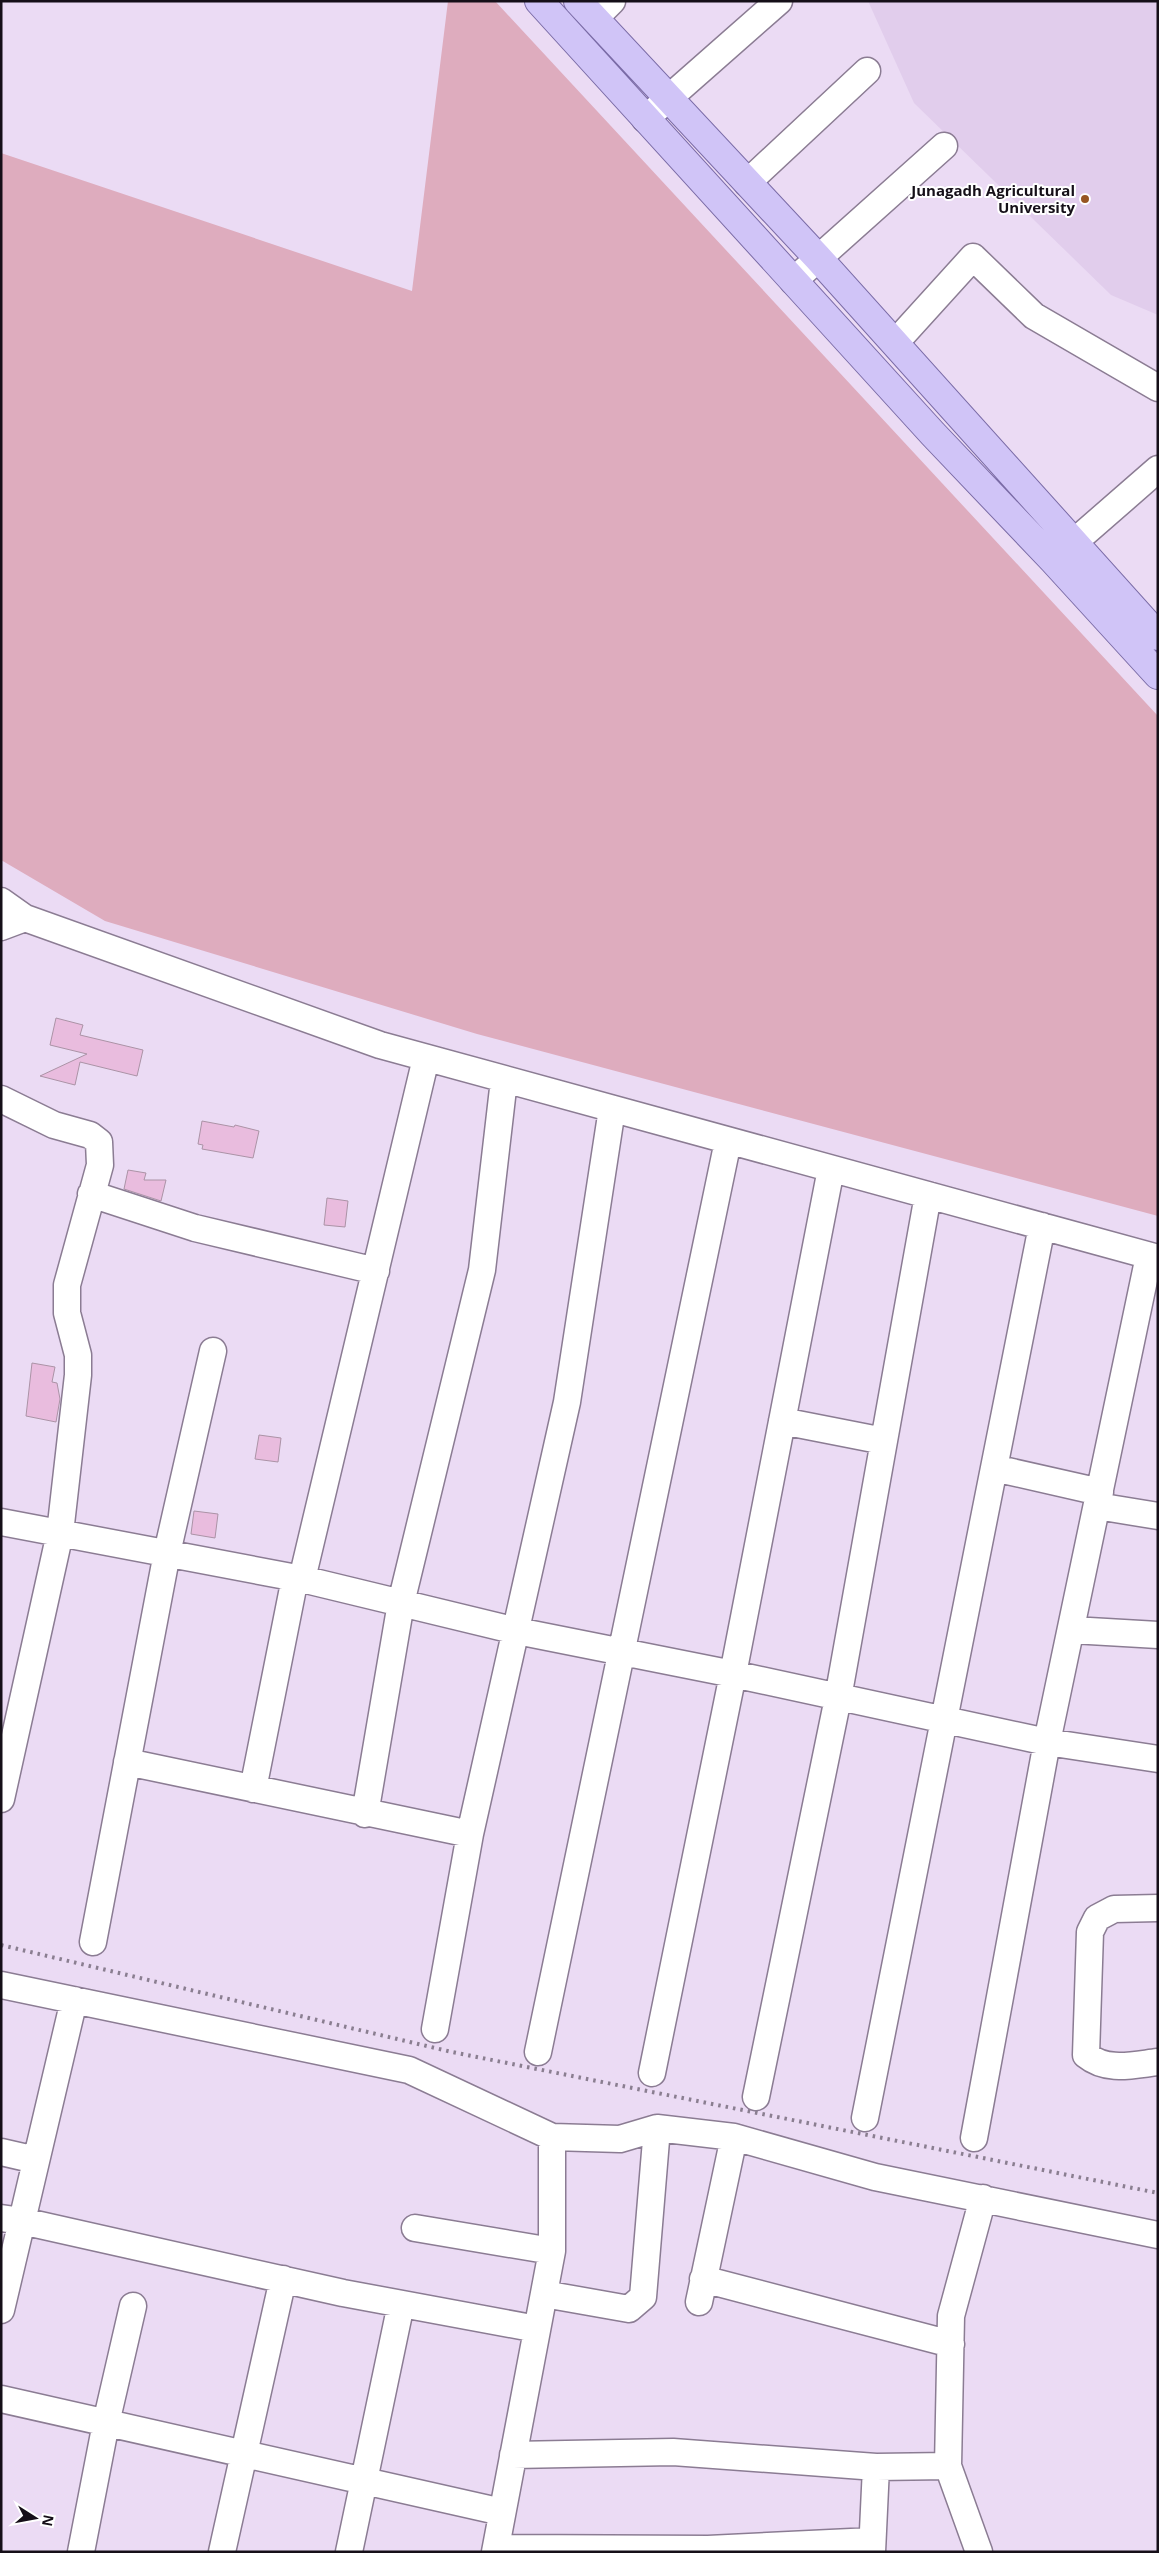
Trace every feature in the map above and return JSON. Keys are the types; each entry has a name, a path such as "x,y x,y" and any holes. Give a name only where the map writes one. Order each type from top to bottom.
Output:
{"main road":[{"path":"539,1 933,434 1054,560 1158,675"},
{"path":"595,7 668,99 818,258 1158,636"},
{"path":"933,434 957,411"}],"street":[{"path":"645,119 779,1"},
{"path":"747,183 867,71"},
{"path":"793,280 944,146"},
{"path":"895,343 973,257 1034,316 1158,388"},
{"path":"1054,560 1158,469"},
{"path":"1,901 13,922 380,1046 1153,1257 1099,1499 1048,1742 974,2138"},
{"path":"253,1789 299,1579 376,1271 426,1058"},
{"path":"365,1814 401,1603 482,1270 504,1080"},
{"path":"1,1100 54,1125 90,1134 99,1142 100,1165 67,1285 66,1312 78,1355 78,1375 60,1533 1,1799"},
{"path":"434,2029 470,1834 517,1632 567,1402 612,1109"},
{"path":"538,2052 728,1141"},
{"path":"652,2073 733,1674 830,1169"},
{"path":"91,1194 195,1228 376,1271"},
{"path":"756,2097 838,1698 928,1195"},
{"path":"865,2118 1042,1226"},
{"path":"92,1942 168,1553 213,1351"},
{"path":"782,1421 884,1441"},
{"path":"994,1468 1158,1516"},
{"path":"1,1522 299,1579 517,1632 733,1674 1048,1742 1158,1759"},
{"path":"1072,1630 1158,1635"},
{"path":"127,1762 365,1814 470,1834"},
{"path":"1158,1908 1114,1910 1097,1918 1090,1932 1086,2054 1096,2063 1113,2067 1158,2062"},
{"path":"1,1984 409,2070 552,2137 620,2139 657,2128 734,2136 875,2177 1158,2235"},
{"path":"1,2310 12,2220 36,2160 74,2000"},
{"path":"544,2294 630,2309 644,2298 657,2128"},
{"path":"734,2136 701,2290 951,2344"},
{"path":"552,2137 552,2251 495,2550 872,2546 876,2467"},
{"path":"1,2152 36,2160"},
{"path":"978,2552 948,2466 951,2316 983,2198"},
{"path":"12,2220 401,2304 537,2329"},
{"path":"415,2228 552,2251"},
{"path":"222,2552 283,2279"},
{"path":"349,2552 401,2304"},
{"path":"81,2552 106,2423 133,2306"},
{"path":"1,2399 502,2512"},
{"path":"513,2455 673,2452 876,2467 948,2466"}],"shaded area":[{"path":"448,1 495,1 1158,716 1158,1216 477,1034 105,921 1,860 1,153 412,291"},
{"name":"Junagadh Agricultural University","path":"868,1 1158,1 1158,315 1111,295 914,103"}],"building":[{"path":"56,1018 83,1025 80,1035 143,1050 137,1076 80,1062 75,1085 40,1076 87,1054 50,1045"},
{"path":"202,1121 234,1127 235,1125 259,1131 253,1158 202,1149 203,1145 198,1144"},
{"path":"128,1170 146,1173 144,1180 166,1180 161,1201 124,1189"},
{"path":"327,1198 348,1201 345,1227 324,1225"},
{"path":"32,1363 55,1367 52,1382 57,1383 60,1399 56,1422 26,1416"},
{"path":"259,1435 281,1438 278,1462 255,1459"},
{"path":"194,1511 218,1514 215,1538 191,1534"}],"railway":[{"path":"1,1945 452,2052 1158,2193"}],"place":[{"name":"Junagadh Agricultural University","path":"1085,199"}]}
